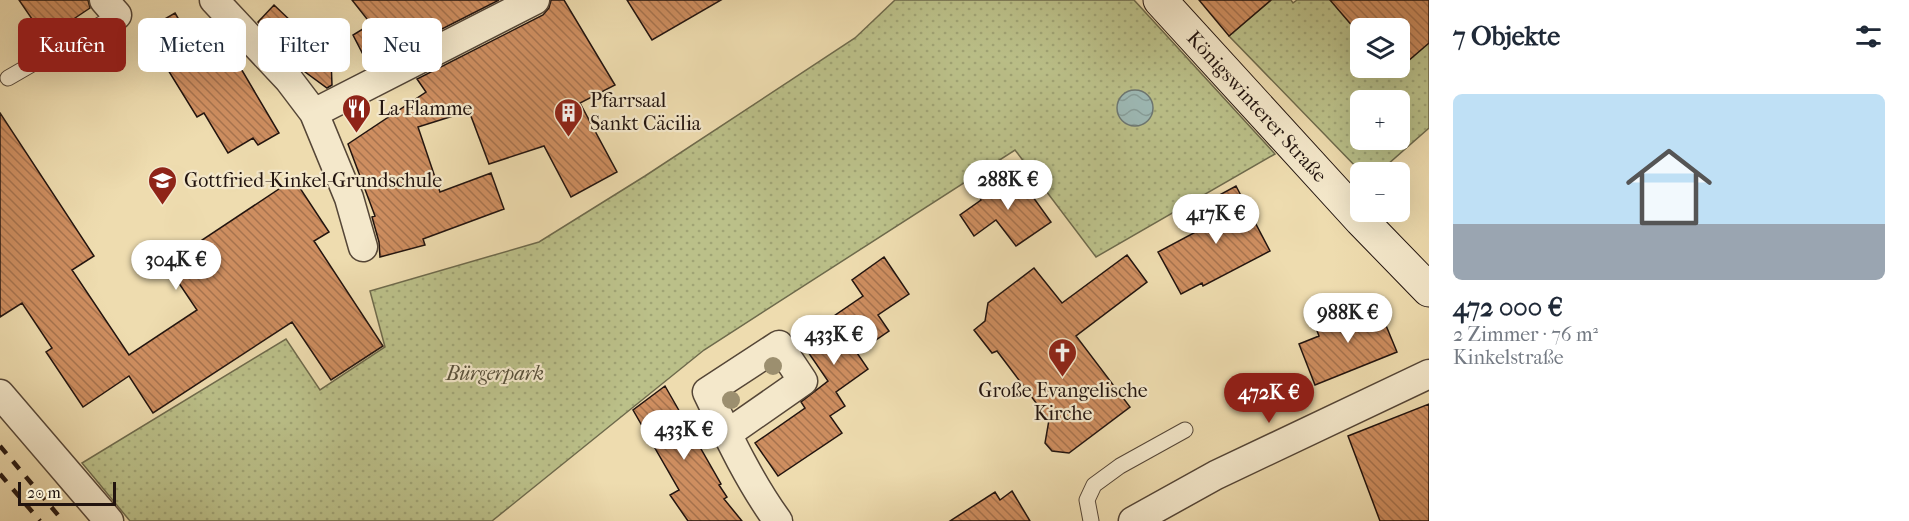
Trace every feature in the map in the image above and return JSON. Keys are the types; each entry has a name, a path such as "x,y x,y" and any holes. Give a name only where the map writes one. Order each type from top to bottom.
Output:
{"main road":[{"name":"Königswinterer Straße","path":"1160,0 1353,212 1429,290"}],"street":[{"path":"214,0 289,80 314,113 349,198 363,247"},
{"path":"314,113 535,0"},
{"path":"1133,521 1216,475 1429,374"},
{"path":"0,394 110,521"},
{"path":"727,434 759,494 777,521"}],"lane":[{"path":"8,78 111,8"},
{"path":"1091,521 1087,500 1094,485 1120,466 1185,430"}],"green space":[{"name":"Bürgerpark","path":"895,0 1134,0 1275,154 1096,257 1015,150 704,350 492,521 130,521 82,463 286,339 320,390 385,347 370,291 539,242 645,176 855,38"},
{"path":"1271,0 1291,0 1293,3 1297,0 1429,0 1429,128 1410,145 1410,90 1350,90 1350,150 1404,150 1390,162 1351,162 1229,36"}],"water":[{"path":"1135,90 1148,95 1153,108 1148,121 1135,126 1122,121 1117,108 1122,95"}],"building":[{"path":"19,0 88,0 90,8 75,18 31,18"},
{"path":"352,0 499,0 442,29 442,18 366,18"},
{"path":"551,0 564,0 615,85 580,103 617,172 571,197 544,146 489,164 469,111 418,127 440,192 491,173 504,209 423,239 425,245 380,257 379,242 372,217 375,216 348,144 426,92 417,79 431,72 442,72 442,66 543,15 549,8"},
{"path":"627,0 721,0 652,40"},
{"path":"1199,0 1271,0 1229,36"},
{"path":"1330,0 1429,0 1429,43 1410,59 1410,18 1350,18 1350,23"},
{"path":"274,5 288,18 262,18"},
{"path":"175,13 178,18 166,18"},
{"path":"362,30 362,52 353,35"},
{"path":"169,72 243,72 279,133 258,145 253,138 228,153 204,113 197,117"},
{"path":"305,72 332,72 332,85 327,88"},
{"path":"0,113 94,256 72,270 129,355 197,310 166,264 294,179 329,232 314,241 383,346 331,380 292,322 153,413 129,376 83,407 46,352 52,348 22,303 0,317"},
{"path":"1015,172 1051,222 1016,246 996,220 974,236 960,215"},
{"path":"1236,186 1270,251 1203,286 1202,283 1181,294 1158,252 1222,218 1212,199"},
{"name":"Große Evangelische Kirche","path":"1127,255 1147,282 1076,336 1130,407 1069,453 1052,451 1045,443 1049,420 997,351 992,353 974,330 985,321 988,303 1034,268 1062,303"},
{"path":"884,257 909,294 878,315 889,331 857,353 868,369 836,392 845,406 830,416 842,433 778,476 755,443 805,408 801,402 828,381 795,333 817,318 822,324 863,296 852,280"},
{"path":"1374,303 1378,312 1380,311 1397,352 1315,385 1299,344 1319,336 1316,328"},
{"path":"665,386 721,484 719,485 727,497 724,499 742,521 688,521 670,495 679,490 633,410"},
{"path":"1429,404 1429,521 1380,521 1348,436"},
{"path":"1012,491 1030,521 950,521 995,492 1000,500"}],"railway":[{"path":"0,446 63,521"},
{"path":"0,474 40,521"}],"place":[{"name":"La Flamme","path":"357,134"},
{"name":"Pfarrsaal Sankt Cäcilia","path":"569,138"},
{"name":"Gottfried-Kinkel-Grundschule","path":"163,206"},
{"name":"Große Evangelische Kirche","path":"1063,378"}]}
